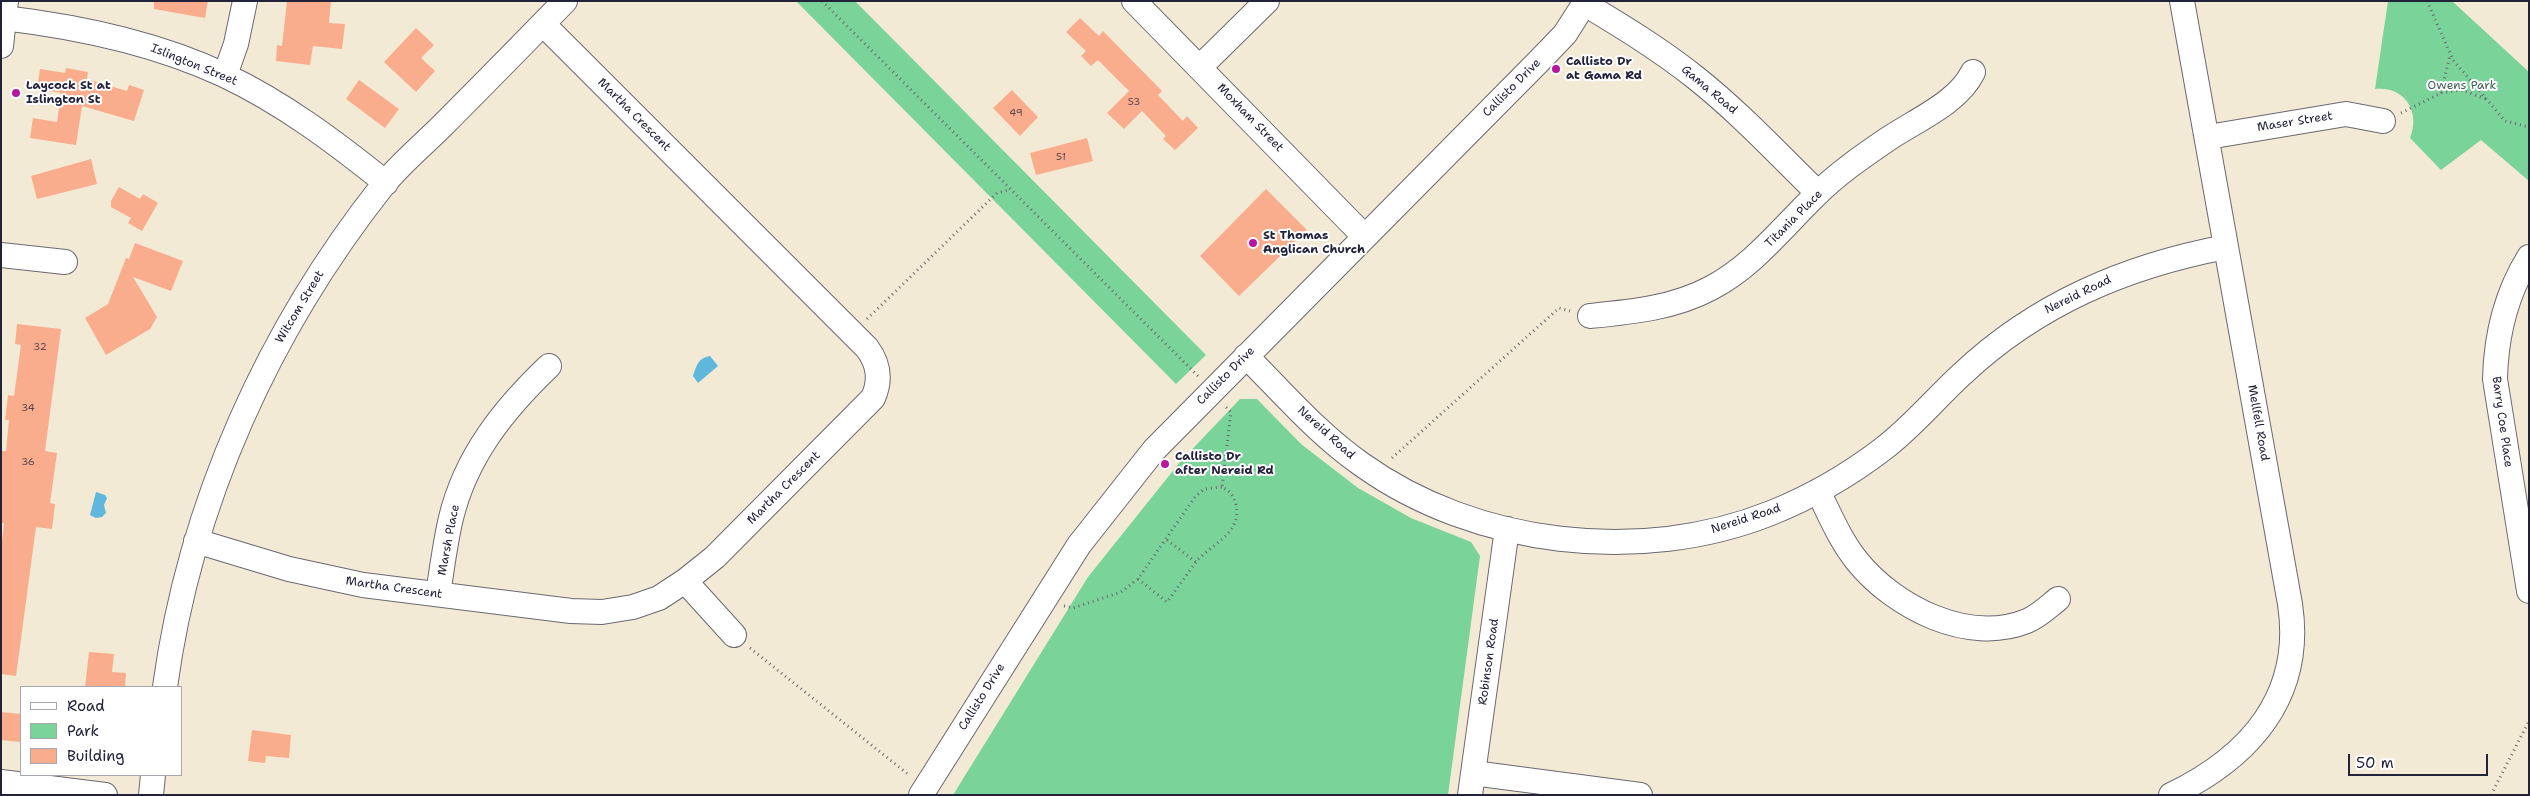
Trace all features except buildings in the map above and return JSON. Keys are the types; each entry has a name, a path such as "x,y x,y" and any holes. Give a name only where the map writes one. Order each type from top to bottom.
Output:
{"street":[{"path":"225,76 236,44 245,1"},
{"name":"Witcom Street","path":"165,686 176,622 196,541 233,437 272,354 324,267 386,182 565,1"},
{"name":"Moxham Street","path":"1134,1 1364,236"},
{"path":"1200,67 1267,1"},
{"name":"Mellfell Road","path":"2173,794 2212,773 2244,747 2256,734 2282,692 2291,658 2293,641 2290,604 2208,137 2182,1"},
{"name":"Gama Road","path":"1586,3 1646,41 1695,77 1737,113 1818,193"},
{"name":"Callisto Drive","path":"923,792 1043,599 1109,504 1154,450 1542,58 1565,34 1586,3"},
{"path":"1,46 5,10"},
{"name":"Islington Street","path":"5,10 158,50 225,76 315,128 386,182"},
{"name":"Martha Crescent","path":"196,541 318,575 363,584 571,611 602,612 648,602 685,581 715,557 873,398 878,378 876,364 867,348 543,24"},
{"name":"Titania Place","path":"1590,316 1659,306 1710,289 1740,271 1818,193 1886,140 1952,96 1966,84 1973,72"},
{"name":"Maser Street","path":"2208,137 2346,114 2383,122"},
{"name":"Nereid Road","path":"1246,356 1330,440 1376,474 1434,504 1507,529 1584,540 1658,539 1702,533 1738,524 1771,513 1818,491 1847,474 1884,448 1924,413 1960,376 2024,323 2064,300 2105,280 2150,264 2226,247"},
{"path":"1,255 65,262"},
{"name":"Barry Coe Place","path":"2529,257 2508,300 2496,351 2495,379 2523,520 2529,591"},
{"name":"Marsh Place","path":"438,594 451,519 461,487 474,458 502,414 550,366"},
{"path":"1818,491 1855,559 1881,586 1913,607 1954,623 1997,628 2012,626 2032,619 2058,599"},
{"name":"Robinson Road","path":"1472,784 1507,529"},
{"path":"685,581 734,635"},
{"path":"151,795 153,776"},
{"path":"1,782 39,791 105,795"},
{"path":"1472,784 1640,795"}],"path":[{"path":"822,1 1212,390 1231,412 1222,487"},
{"path":"2427,1 2450,55 2505,121 2529,128"},
{"path":"2441,93 2450,55"},
{"path":"2383,122 2441,93 2462,90 2486,99"},
{"path":"853,333 997,193 1010,190"},
{"path":"1376,474 1559,308 1590,316"},
{"path":"1043,599 1073,608 1121,592 1138,579 1195,498 1204,489 1222,487 1230,492 1235,500 1237,509 1234,524 1227,536 1206,550 1167,602 1138,579"},
{"path":"1167,540 1196,562"},
{"path":"734,635 923,792"},
{"path":"2491,795 2529,721"}],"green space":[{"path":"796,1 855,1 1206,355 1176,384"},
{"name":"Owens Park","path":"2388,1 2452,1 2529,72 2529,181 2481,140 2441,170 2410,138 2413,119 2408,102 2394,92 2385,89 2375,89"},
{"path":"1240,399 1257,399 1301,444 1358,488 1411,518 1471,542 1480,556 1448,795 953,795 1088,577 1180,462"}],"water":[{"path":"710,356 718,366 698,383 693,376 697,365 700,360"},
{"path":"96,492 105,495 107,498 104,505 106,513 102,517 96,518 90,515"}],"place":[{"name":"Callisto Dr at Gama Rd","path":"1556,69"},
{"name":"Laycock St at Islington St","path":"16,93"},
{"name":"St Thomas Anglican Church","path":"1253,243"},
{"name":"Callisto Dr after Nereid Rd","path":"1165,464"}]}
